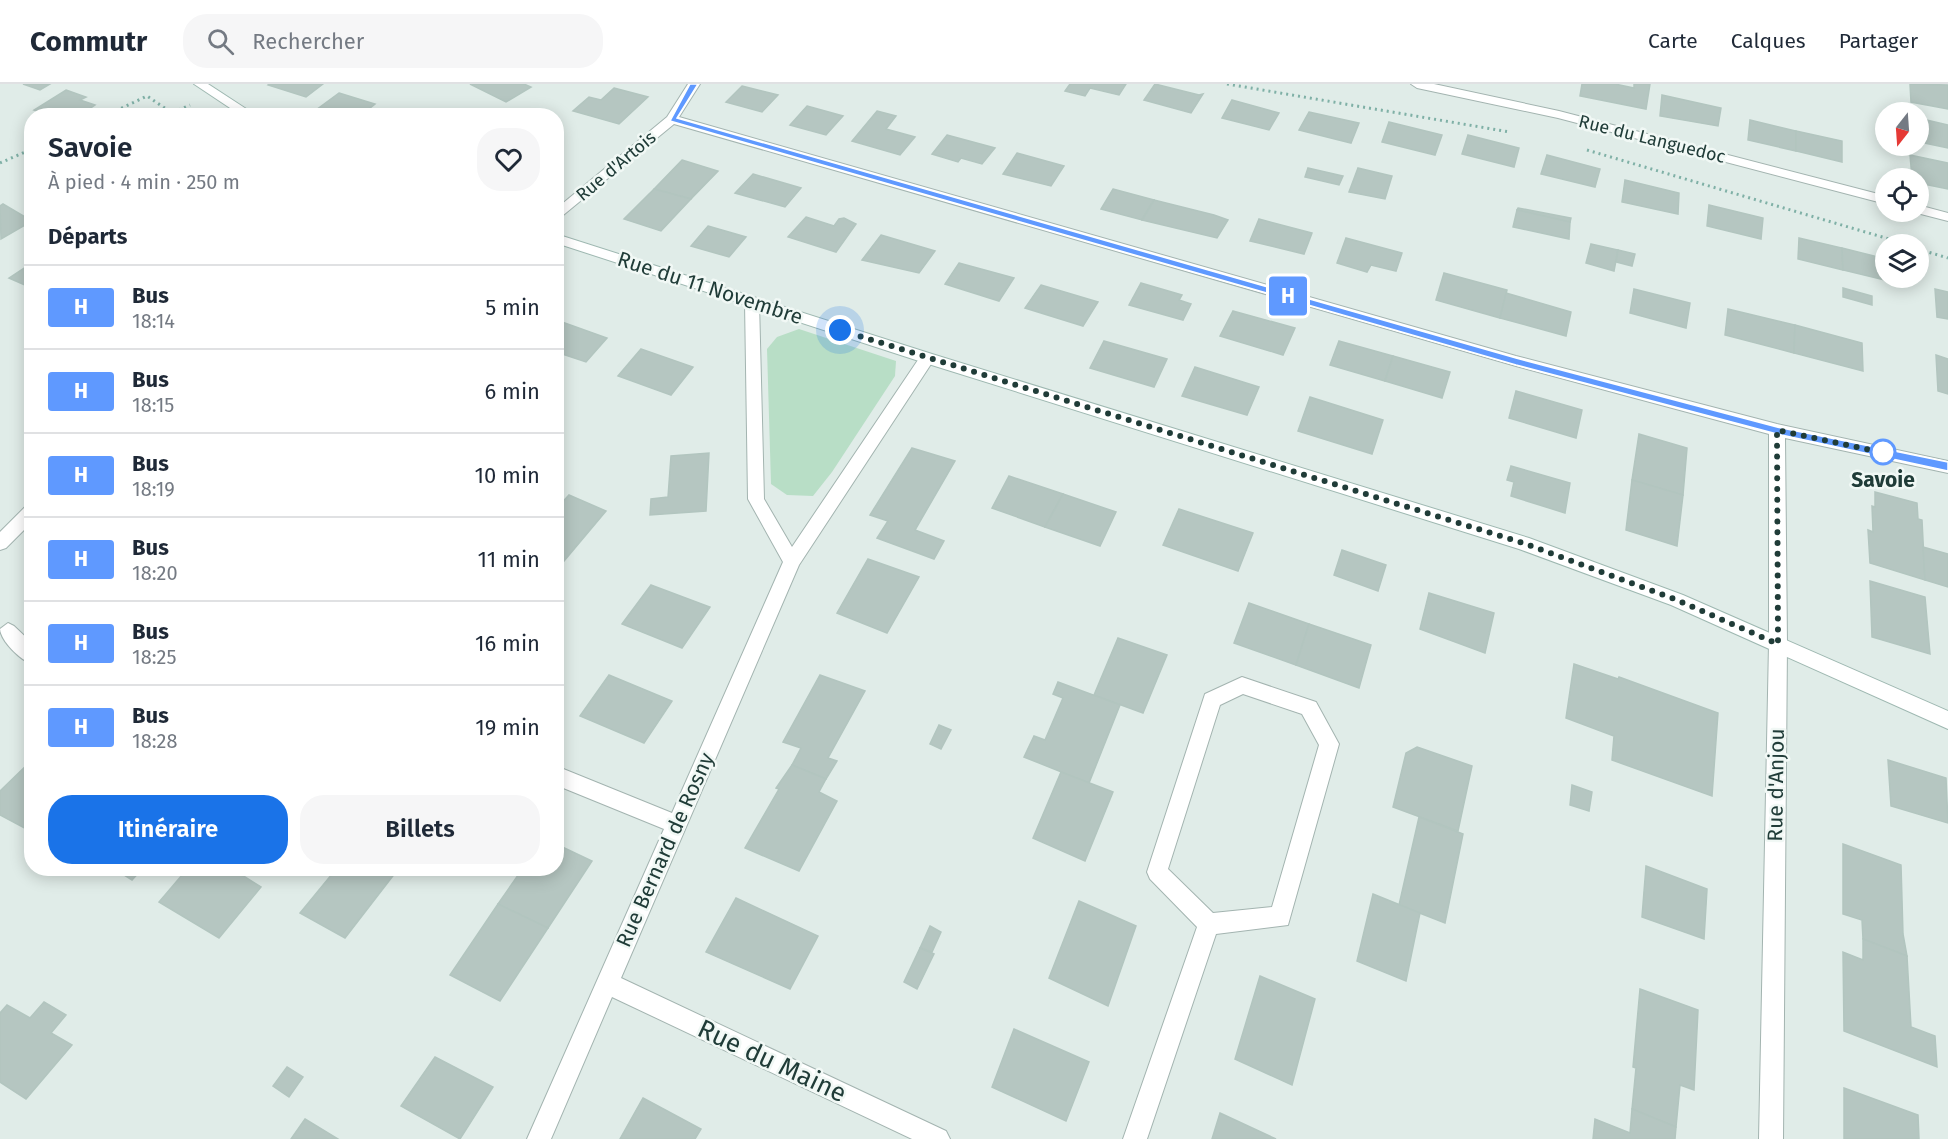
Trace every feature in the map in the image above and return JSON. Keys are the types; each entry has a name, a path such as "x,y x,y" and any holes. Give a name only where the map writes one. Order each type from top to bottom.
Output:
{"street":[{"path":"200,84 238,108"},
{"name":"Rue d'Artois","path":"564,210 672,119 694,84"},
{"name":"Rue du Languedoc","path":"1417,84 1559,115 1875,197"},
{"path":"672,119 1516,362 1777,430 1948,466"},
{"path":"1929,212 1948,217"},
{"name":"Rue du 11 Novembre","path":"564,241 927,358 1034,388 1523,543 1677,600 1948,720"},
{"path":"752,302 756,499 792,562"},
{"name":"Rue Bernard de Rosny","path":"539,1139 675,824 792,562 927,358"},
{"name":"Rue d'Anjou","path":"1771,1139 1778,644 1777,430"},
{"path":"0,543 24,519"},
{"path":"4,630 24,634"},
{"path":"4,630 24,649"},
{"path":"1242,685 1309,708 1329,744 1280,917 1209,924 1157,872 1212,700 1242,685"},
{"path":"564,778 675,824"},
{"path":"1135,1139 1209,924"},
{"name":"Rue du Maine","path":"607,983 938,1139"}],"path":[{"path":"1227,84 1517,133"},
{"path":"122,108 147,96 166,108"},
{"path":"182,108 191,104"},
{"path":"1586,150 1875,235"},
{"path":"0,162 24,152"},
{"path":"1929,252 1948,258"}],"green space":[{"path":"799,329 896,361 895,376 832,472 813,496 787,495 771,484 767,349 777,337"}],"building":[{"path":"23,84 50,84 40,90"},
{"path":"269,84 323,84 306,97 268,85"},
{"path":"470,84 524,84 531,87 506,102"},
{"path":"1070,84 1126,84 1119,95 1090,88 1085,96 1065,91"},
{"path":"1155,84 1203,94 1191,113 1144,100"},
{"path":"1582,84 1615,84 1634,88 1634,84 1650,84 1646,109 1580,96"},
{"path":"1910,84 1948,85 1948,109 1929,105 1929,102 1911,102"},
{"path":"742,86 778,95 762,112 726,102"},
{"path":"614,88 648,97 619,124 573,111 589,97 601,100"},
{"path":"66,90 86,97 80,100 95,105 91,108 37,108"},
{"path":"339,93 375,104 370,108 319,108"},
{"path":"1662,95 1721,108 1718,126 1660,116"},
{"path":"1232,100 1279,113 1269,130 1222,118"},
{"path":"807,106 843,116 826,135 790,125"},
{"path":"877,111 896,116 886,129 915,137 900,155 852,141"},
{"path":"1309,112 1359,123 1351,143 1299,130"},
{"path":"1750,120 1796,131 1796,151 1748,140"},
{"path":"1929,121 1948,125 1948,148 1929,144"},
{"path":"1389,122 1442,135 1435,155 1382,142"},
{"path":"1796,131 1842,141 1842,162 1796,151"},
{"path":"947,135 995,148 982,164 961,158 958,162 932,154"},
{"path":"1468,135 1519,148 1514,167 1462,154"},
{"path":"1017,153 1064,166 1051,186 1003,174"},
{"path":"1547,155 1600,169 1595,187 1541,174"},
{"path":"1910,156 1948,163 1948,189 1929,185 1929,168 1911,168"},
{"path":"682,160 718,171 691,199 654,189"},
{"path":"1308,168 1343,176 1339,185 1305,177"},
{"path":"1358,168 1392,176 1385,199 1349,192"},
{"path":"753,174 801,188 785,207 735,193"},
{"path":"1625,180 1679,193 1678,214 1622,202"},
{"path":"654,189 691,199 661,231 624,219"},
{"path":"1113,189 1154,200 1142,220 1101,209"},
{"path":"1154,200 1228,220 1217,238 1142,220"},
{"path":"3,204 24,216 24,226 1,239 0,206"},
{"path":"1709,205 1763,218 1761,239 1707,226"},
{"path":"1518,208 1571,218 1570,222 1517,210"},
{"path":"1517,210 1570,222 1569,239 1513,227"},
{"path":"806,217 834,226 839,219 844,218 856,224 836,252 788,237"},
{"path":"1259,219 1312,233 1304,254 1250,241"},
{"path":"708,226 746,237 729,257 691,246"},
{"path":"881,235 935,251 919,273 862,260"},
{"path":"1346,238 1402,253 1396,271 1371,265 1367,272 1337,263"},
{"path":"1799,238 1842,248 1843,270 1798,259"},
{"path":"1591,244 1618,250 1614,271 1586,263"},
{"path":"1842,248 1875,256 1875,278 1843,270"},
{"path":"1618,250 1635,254 1632,266 1616,262"},
{"path":"959,263 1014,278 999,301 945,284"},
{"path":"24,268 24,285 9,278"},
{"path":"1444,273 1507,290 1500,318 1436,300"},
{"path":"1141,283 1182,295 1179,300 1191,304 1183,320 1129,305"},
{"path":"1041,285 1098,302 1083,326 1025,308"},
{"path":"1843,288 1872,296 1872,305 1843,297"},
{"path":"1634,289 1690,303 1686,328 1630,313"},
{"path":"1935,289 1948,292 1948,319 1937,317"},
{"path":"1506,293 1571,312 1566,336 1500,318"},
{"path":"1728,309 1795,325 1794,353 1725,335"},
{"path":"1233,311 1295,328 1283,355 1220,336"},
{"path":"564,323 607,338 586,362 564,355"},
{"path":"1795,325 1862,343 1863,371 1794,353"},
{"path":"1104,341 1167,359 1154,387 1090,368"},
{"path":"1339,341 1393,356 1385,381 1330,365"},
{"path":"641,349 693,367 671,395 618,376"},
{"path":"1936,355 1948,359 1948,394 1938,391"},
{"path":"1393,356 1450,372 1442,398 1385,381"},
{"path":"1195,367 1259,387 1247,415 1182,396"},
{"path":"1516,391 1582,410 1576,438 1509,418"},
{"path":"1310,397 1383,420 1372,454 1298,431"},
{"path":"1639,434 1687,448 1683,495 1632,480"},
{"path":"912,448 955,461 915,530 944,541 934,559 877,538 888,521 870,515"},
{"path":"709,453 706,511 650,515 651,499 668,497 671,456"},
{"path":"1511,466 1570,483 1565,513 1511,496 1514,482 1507,480"},
{"path":"1009,476 1063,494 1045,527 992,508"},
{"path":"1632,480 1683,495 1677,546 1626,530"},
{"path":"1875,492 1917,503 1918,519 1922,520 1925,580 1870,563 1868,530 1873,532 1872,506 1875,507"},
{"path":"1063,494 1116,512 1100,546 1045,527"},
{"path":"569,495 606,511 564,561 564,500"},
{"path":"1179,509 1253,533 1238,571 1163,545"},
{"path":"1923,547 1948,554 1948,587 1925,580"},
{"path":"1342,550 1386,565 1378,591 1334,575"},
{"path":"868,559 919,577 887,633 837,613"},
{"path":"1870,581 1925,597 1930,654 1872,637"},
{"path":"651,585 710,607 682,648 622,624"},
{"path":"1429,593 1494,613 1485,653 1420,629"},
{"path":"1249,603 1309,624 1296,665 1234,643"},
{"path":"1309,624 1371,645 1359,688 1296,665"},
{"path":"1118,638 1167,655 1143,713 1094,695"},
{"path":"1574,664 1618,679 1619,677 1718,713 1712,796 1612,760 1614,736 1566,718"},
{"path":"609,675 672,701 644,743 580,716"},
{"path":"820,675 865,691 828,758 837,761 826,779 792,765 801,748 783,742"},
{"path":"1058,682 1120,705 1089,783 1024,757 1034,736 1045,740 1063,698 1053,694"},
{"path":"939,725 951,730 941,749 930,744"},
{"path":"1417,747 1472,766 1458,831 1393,807 1406,753"},
{"path":"1888,760 1946,778 1948,823 1891,806"},
{"path":"792,765 826,779 819,792 837,801 799,871 745,848 779,789 776,788"},
{"path":"24,768 24,828 0,815 0,791"},
{"path":"1061,772 1113,792 1085,861 1033,838"},
{"path":"1572,785 1592,792 1589,811 1570,805"},
{"path":"1419,817 1463,834 1445,923 1399,905"},
{"path":"1843,844 1901,865 1903,934 1907,956 1863,939 1862,920 1843,914"},
{"path":"564,848 592,861 548,928 498,904 517,876 564,876"},
{"path":"1646,866 1707,889 1704,939 1642,917"},
{"path":"181,876 244,876 261,887 219,938 159,902"},
{"path":"330,876 393,876 345,938 300,913"},
{"path":"1373,894 1420,913 1406,981 1357,961"},
{"path":"736,898 818,936 790,989 706,952"},
{"path":"1079,901 1136,926 1108,1006 1049,978"},
{"path":"498,904 548,928 500,1001 450,975"},
{"path":"930,926 941,932 932,952 920,948"},
{"path":"1863,939 1907,956 1911,1027 1935,1036 1937,1067 1844,1031 1843,952 1863,960"},
{"path":"920,948 934,954 917,989 904,982"},
{"path":"1260,976 1315,999 1292,1085 1235,1059"},
{"path":"1640,989 1698,1010 1694,1090 1680,1085 1676,1127 1632,1109"},
{"path":"44,1002 66,1015 51,1033 72,1045 26,1099 0,1082 0,1013 7,1005 30,1018"},
{"path":"1014,1029 1089,1062 1066,1121 992,1087"},
{"path":"435,1057 493,1087 460,1139 401,1106"},
{"path":"287,1067 303,1077 289,1097 273,1086"},
{"path":"1844,1088 1918,1115 1919,1139 1844,1139"},
{"path":"643,1098 701,1129 695,1139 620,1139"},
{"path":"1632,1109 1676,1127 1675,1139 1593,1139 1595,1119 1630,1133"},
{"path":"1220,1113 1276,1139 1212,1139"},
{"path":"305,1119 338,1139 291,1139"}],"bus line":[{"name":"H","path":"694,84 672,119 1516,362 1777,430 1948,467"}],"place":[{"name":"Savoie","path":"1883,452"}],"route":[{"path":"840,330 927,358 1034,388 1523,543 1677,600 1778,644 1777,430 1890,454 1883,452"}]}
